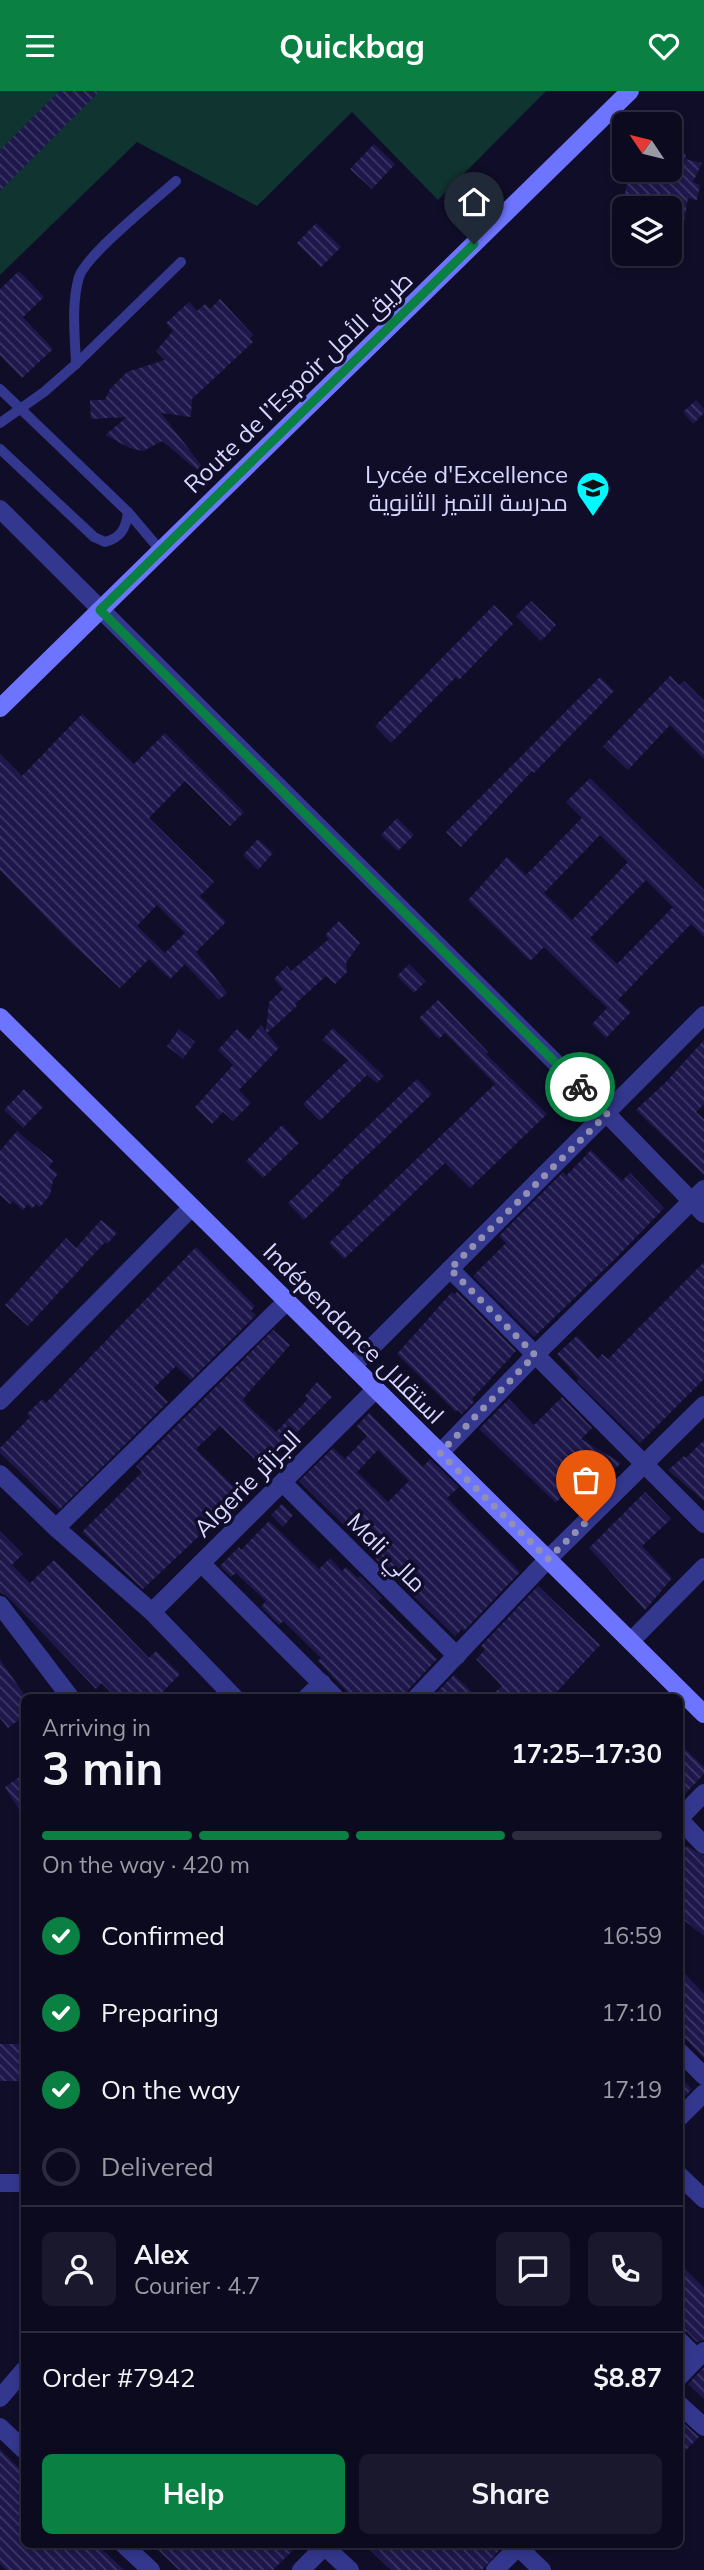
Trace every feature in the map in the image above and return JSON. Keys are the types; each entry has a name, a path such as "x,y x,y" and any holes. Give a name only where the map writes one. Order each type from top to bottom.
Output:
{"street":[{"name":"Route de l’Espoir طريق الأمل","path":"0,709 630,91"},
{"path":"0,509 607,1114 700,1201 535,1355 440,1453"},
{"path":"353,1366 704,1015"},
{"name":"Indépendance استقلال","path":"0,1017 631,1641 678,1694"},
{"path":"0,1401 192,1207"},
{"path":"450,1269 704,1524"},
{"path":"56,1528 287,1301"},
{"name":"Algerie الجزائر","path":"152,1612 376,1389"},
{"path":"420,1694 548,1559 704,1405"},
{"path":"0,1474 56,1528 152,1612 231,1694"},
{"name":"Mali مالي","path":"283,1483 457,1656"},
{"path":"201,1563 332,1694"},
{"path":"631,1641 704,1567"},
{"path":"0,1605 68,1694"},
{"path":"310,1694 322,1683"},
{"name":"Indépendance استقلال","path":"683,1698 704,1714"},
{"path":"683,1815 704,1793"},
{"path":"683,1823 704,1845"},
{"path":"683,2055 704,2076"},
{"path":"683,2114 704,2094"},
{"path":"683,2179 704,2199"},
{"path":"0,2183 21,2183"},
{"path":"683,2343 700,2354 683,2373"},
{"path":"0,2398 21,2374"},
{"path":"683,2408 704,2427"},
{"path":"0,2427 21,2447"},
{"path":"127,2548 151,2570"},
{"path":"301,2570 321,2548"},
{"path":"327,2548 350,2570"},
{"path":"495,2570 515,2548"},
{"path":"521,2548 542,2570"}],"lane":[{"path":"76,364 75,302 79,275 92,257 176,181"},
{"path":"0,423 44,392 76,364 181,262"},
{"path":"0,389 128,512 161,551"},
{"path":"0,449 94,537 106,542 115,540 126,526 128,512"}],"green space":[{"path":"0,91 546,91 438,200 352,112 257,206 137,142 0,275"}],"building":[{"path":"59,91 100,91 0,191 0,150"},
{"path":"374,144 395,164 372,189 350,169"},
{"path":"682,153 686,154 685,159 702,163 693,182 700,185 697,200 688,198 683,228 682,196 625,196 627,182 682,182"},
{"path":"316,223 341,247 321,267 297,243"},
{"path":"19,271 44,297 23,317 53,349 22,378 0,355 0,289"},
{"path":"220,299 253,335 250,339 253,342 192,399 191,417 161,413 201,465 197,470 162,441 143,451 130,448 105,435 127,417 91,419 90,400 105,400 110,389 127,372 165,360 156,351 173,331 166,323 189,302 197,311 205,304 210,309"},
{"path":"696,400 704,413 693,424 683,412"},
{"path":"531,601 556,625 541,641 516,616"},
{"path":"494,605 513,624 459,680 456,677 391,743 375,726"},
{"path":"670,676 679,685 684,681 704,701 704,759 670,725 628,770 603,746"},
{"path":"600,677 614,691 534,773 532,771 461,847 446,832"},
{"path":"82,714 134,764 165,733 244,812 230,826 185,781 149,818 214,882 200,896 226,922 196,952 227,993 219,1000 185,964 170,979 149,959 120,988 65,937 0,870 0,754 22,776","holes":["157,905 185,933 165,953 137,926"]},
{"path":"590,778 704,890 704,937 691,924 618,1000 631,1012 606,1038 592,1024 607,1008 544,947 530,961 468,900 507,857 526,875 582,818 566,802","holes":["600,835 628,862 572,920 544,893","646,880 673,907 617,964 590,938"]},
{"path":"397,818 414,835 398,851 381,835"},
{"path":"258,839 273,853 258,870 243,855"},
{"path":"339,921 360,943 346,963 347,972 335,984 326,976 267,1033 279,1048 239,1090 251,1103 233,1121 223,1112 212,1124 195,1107 233,1065 218,1050 237,1029 249,1040 261,1025 266,1031 269,1002 283,989 274,979 287,966 291,971 329,939 325,935"},
{"path":"409,964 426,981 414,993 397,976"},
{"path":"438,1000 488,1052 486,1054 547,1114 470,1188 445,1163 344,1259 329,1243 495,1084 445,1033 439,1039 419,1018"},
{"path":"333,1028 384,1076 377,1083 367,1075 320,1121 303,1104 348,1060 322,1040"},
{"path":"179,1029 195,1042 183,1059 167,1046"},
{"path":"704,1040 704,1104 696,1112 704,1119 704,1175 636,1110"},
{"path":"417,1079 432,1094 339,1182 341,1184 304,1220 288,1203"},
{"path":"24,1089 43,1107 23,1128 4,1110"},
{"path":"282,1125 299,1143 263,1178 246,1161"},
{"path":"17,1131 53,1161 49,1167 58,1174 53,1180 50,1195 40,1207 36,1204 32,1209 28,1204 23,1210 0,1195 0,1151"},
{"path":"591,1150 622,1181 630,1173 664,1208 534,1337 473,1276 506,1243 499,1236 563,1172 566,1176"},
{"path":"101,1220 117,1233 107,1244 105,1242 28,1326 5,1305 66,1238 76,1248"},
{"path":"196,1247 255,1306 251,1311 256,1315 191,1380 176,1366 154,1388 168,1402 59,1510 0,1453 0,1448 30,1417 27,1414 42,1399 46,1403"},
{"path":"704,1262 704,1379 640,1443 577,1381 579,1379 557,1354 577,1336 598,1359 602,1354 608,1359"},
{"path":"452,1292 457,1292 516,1351 472,1399 474,1402 462,1414 458,1410 456,1412 397,1354"},
{"path":"273,1330 290,1345 243,1399 248,1406 276,1432 308,1399 305,1396 317,1382 332,1397 263,1467 220,1426 196,1449 238,1491 212,1518 215,1521 143,1589 82,1532 142,1472 136,1466"},
{"path":"562,1397 592,1428 581,1439 621,1463 595,1490 589,1484 570,1506 561,1497 556,1503 479,1429 509,1399 534,1425"},
{"path":"369,1413 423,1467 430,1459 459,1487 447,1498 520,1572 464,1631 462,1629 455,1636 376,1559 374,1556 377,1553 352,1529 350,1531 299,1481 333,1448 345,1459 367,1436 357,1426","holes":["378,1450 409,1481 388,1502 357,1472"]},
{"path":"704,1440 704,1501 668,1470 684,1456 686,1458"},
{"path":"645,1492 671,1519 642,1546 672,1578 645,1610 589,1548"},
{"path":"282,1504 293,1515 283,1527 271,1515"},
{"path":"269,1521 319,1569 330,1558 342,1571 346,1567 358,1578 360,1576 382,1598 378,1601 437,1659 407,1694 349,1694 318,1661 321,1658 283,1621 279,1625 261,1607 266,1601 236,1573 231,1577 220,1566 239,1547 241,1550"},
{"path":"0,1531 23,1554 12,1565 30,1583 54,1560 149,1658 156,1651 180,1674 161,1694 113,1694 101,1683 96,1689 9,1598 0,1592"},
{"path":"538,1586 600,1645 555,1694 493,1694 502,1686 476,1659 485,1650 481,1646"},
{"path":"0,1660 24,1694 21,1694 21,1718 8,1728 0,1718"},
{"path":"454,1675 474,1694 435,1694"},
{"path":"683,1747 704,1767 704,1774 683,1796"},
{"path":"21,1776 21,1813 5,1787"},
{"path":"687,1846 704,1856 704,1936 683,1919 683,1850"},
{"path":"683,1972 704,1994 704,2058 683,2036"},
{"path":"0,2044 21,2044 21,2081 0,2081"},
{"path":"683,2080 692,2089 683,2098"},
{"path":"683,2267 704,2288 704,2340 697,2342 683,2330"},
{"path":"704,2367 704,2399 688,2384"},
{"path":"683,2423 699,2437 683,2453"},
{"path":"0,2449 21,2470 21,2548 101,2548 124,2570 6,2570 0,2564"},
{"path":"156,2548 295,2548 273,2570 179,2570"},
{"path":"368,2548 501,2548 482,2570 391,2570"}],"way so far":[{"path":"580,1087 607,1114 450,1269 535,1355 440,1453 548,1559 586,1522"}],"place":[{"name":"Lycée d'Excellence مدرسة التميز الثانوية","path":"593,518"}],"route":[{"path":"474,244 100,610 580,1087"}]}
